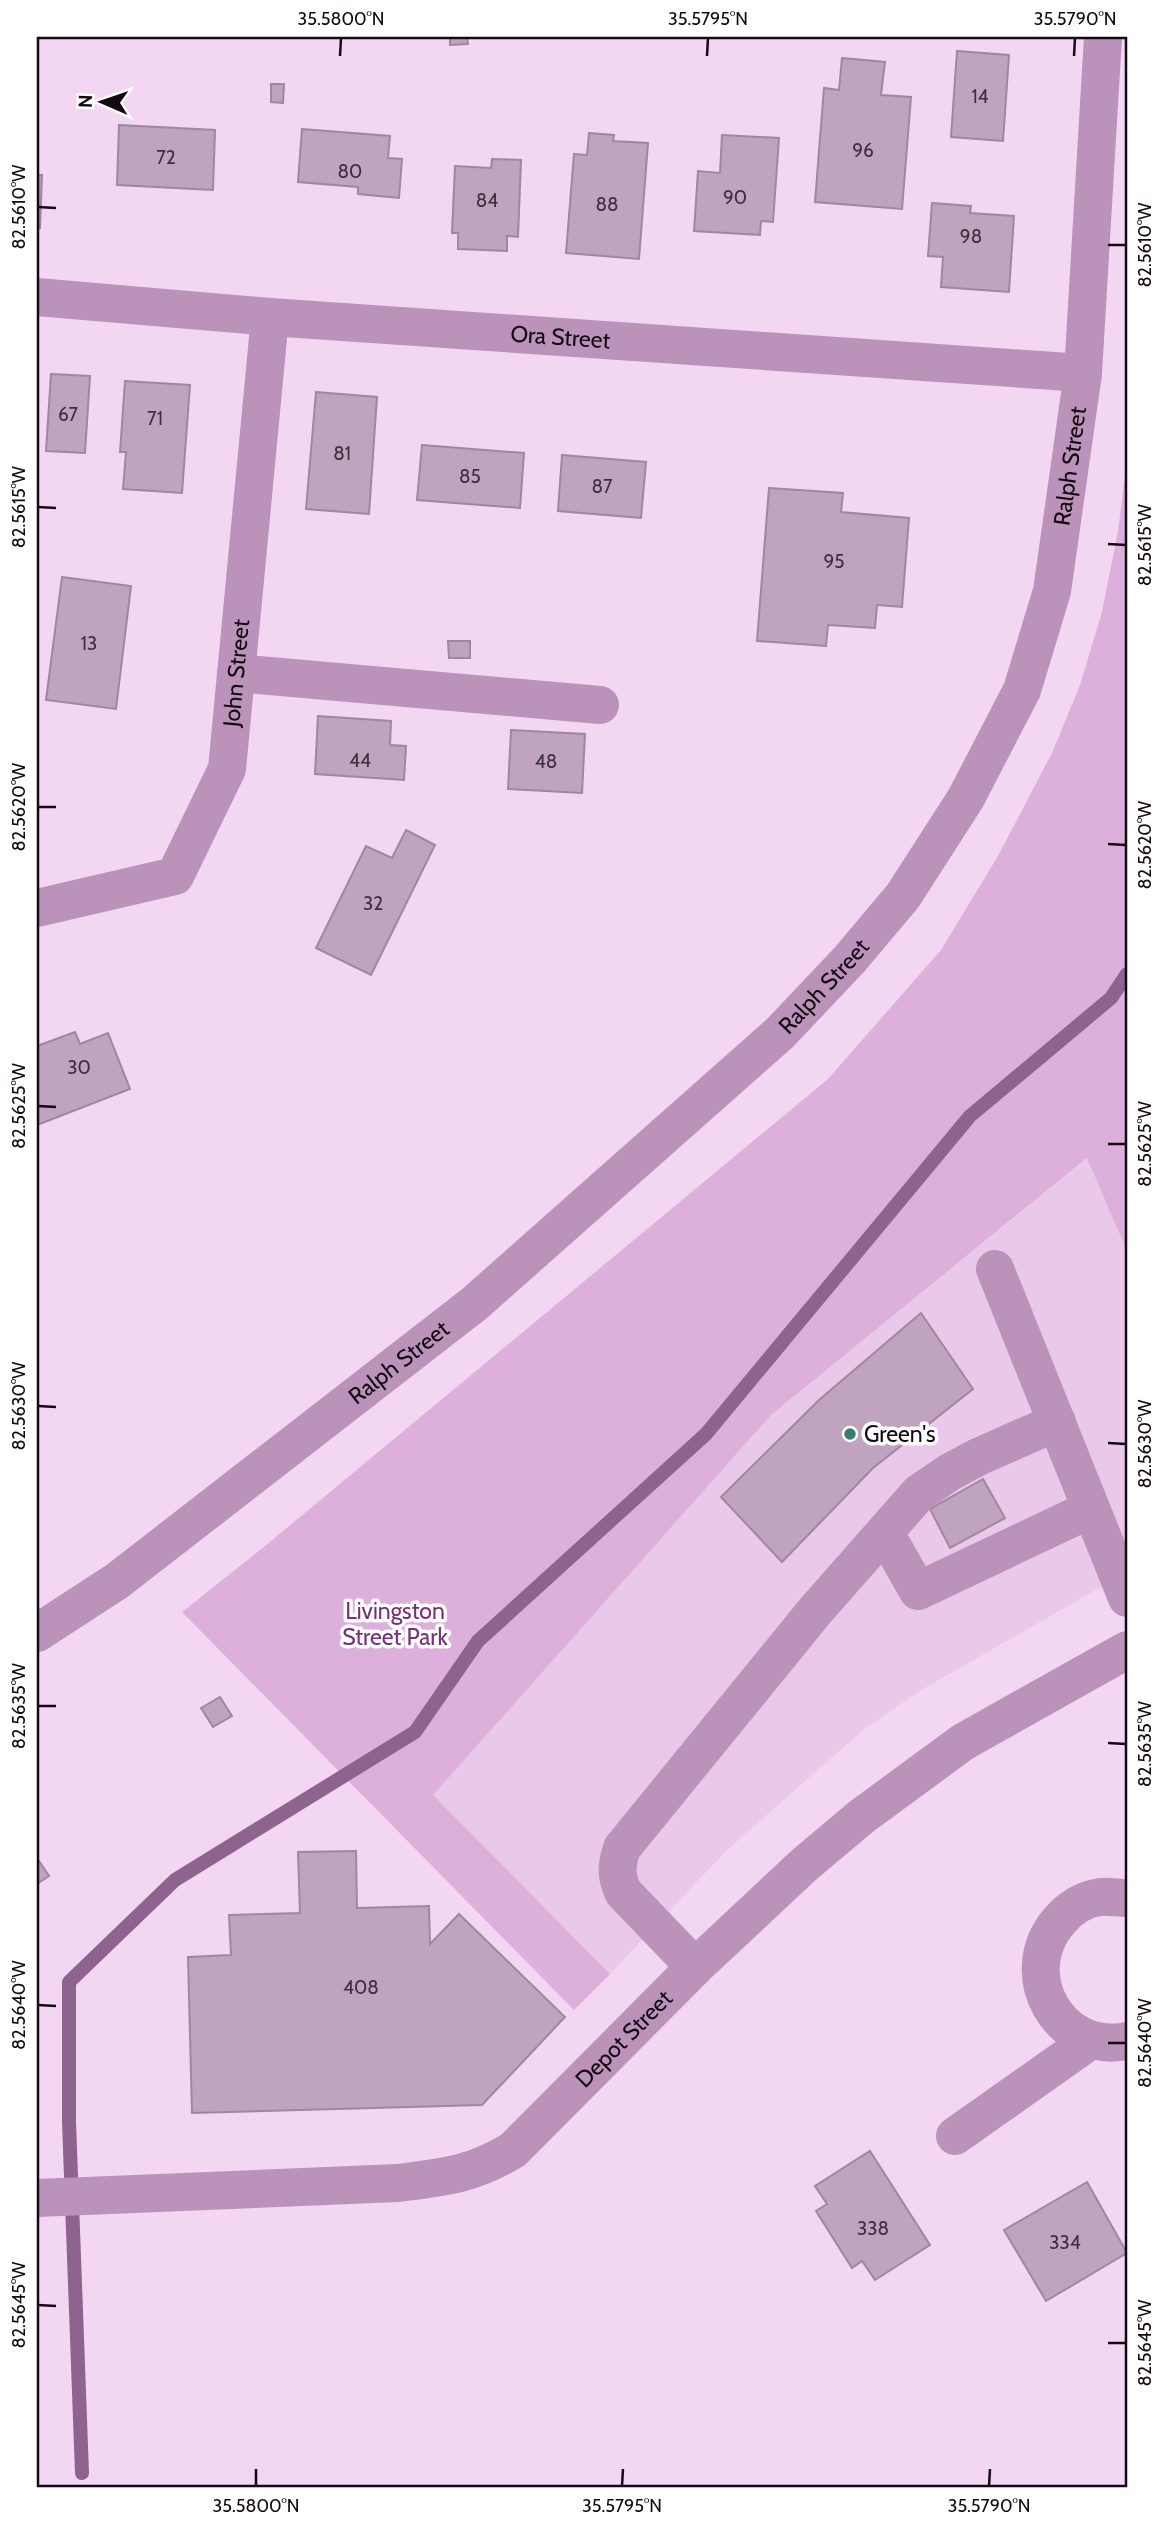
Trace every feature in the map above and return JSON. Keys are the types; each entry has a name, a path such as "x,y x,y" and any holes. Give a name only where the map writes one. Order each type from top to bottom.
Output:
{"street":[{"name":"Ralph Street","path":"37,1633 117,1581 474,1304 780,1033 850,959 902,896 966,798 1022,690 1052,591 1083,373 1103,37"},
{"name":"Ora Street","path":"37,297 270,317 1083,373"},
{"name":"John Street","path":"37,908 175,876 227,769 270,317"},
{"path":"236,673 600,705"},
{"path":"995,1269 1127,1598"},
{"path":"695,1967 623,1892 617,1879 616,1864 622,1848 815,1611 919,1493 978,1457 1056,1422"},
{"path":"885,1533 918,1591 1091,1509"},
{"name":"Depot Street","path":"37,2198 398,2183 472,2171 513,2150 695,1967 804,1865 871,1810 963,1742 1127,1650"},
{"path":"1109,2040 1063,2024 1045,1997 1039,1965 1048,1933 1070,1909 1100,1897 1127,1898"},
{"path":"955,2136 1109,2040"}],"shaded area":[{"path":"1088,1158 1127,1251 1127,1572 918,1692 863,1730 727,1850 610,1974 432,1796 771,1415"}],"green space":[{"name":"Livingston Street Park","path":"1127,458 1127,1251 1087,1158 771,1415 433,1795 610,1974 574,2010 182,1612 828,1079 941,950 998,856 1052,753 1080,685 1102,612 1118,532"}],"building":[{"path":"450,37 467,37 468,44 450,45"},
{"path":"957,51 1009,55 1003,141 951,137"},
{"path":"842,58 885,62 881,95 911,97 902,209 815,202 824,88 839,90"},
{"path":"271,84 284,84 283,103 271,102"},
{"path":"119,125 215,130 213,190 117,185"},
{"path":"302,129 390,136 388,158 402,159 399,198 358,194 358,187 298,182"},
{"path":"589,133 614,135 613,141 648,143 639,259 566,253 574,154 587,155"},
{"path":"722,135 779,138 773,222 761,221 760,235 694,231 698,171 720,173"},
{"path":"492,159 521,160 518,237 507,236 507,251 458,249 458,233 452,233 455,166 491,168"},
{"path":"37,175 42,175 40,228 37,228"},
{"path":"932,203 971,206 970,213 1014,216 1009,292 941,287 943,257 928,256"},
{"path":"51,374 90,376 85,453 46,451"},
{"path":"125,381 190,385 182,493 123,489 126,452 120,452"},
{"path":"316,392 377,397 369,514 306,509"},
{"path":"422,445 524,453 520,508 417,500"},
{"path":"562,455 646,462 641,518 558,511"},
{"path":"769,488 843,493 841,512 909,518 902,607 877,605 875,628 828,625 826,646 757,641"},
{"path":"62,577 131,586 116,709 46,700"},
{"path":"448,641 470,641 470,658 449,658"},
{"path":"318,716 391,721 390,745 406,746 404,780 315,774"},
{"path":"511,730 585,734 582,793 508,789"},
{"path":"406,830 435,845 371,975 316,948 366,846 392,858"},
{"path":"75,1032 80,1044 108,1033 130,1089 37,1125 37,1046"},
{"name":"Green's","path":"921,1313 973,1389 873,1468 782,1562 721,1497 819,1400"},
{"path":"983,1479 1005,1518 950,1548 930,1509"},
{"path":"220,1697 232,1716 213,1727 201,1708"},
{"path":"356,1851 357,1908 429,1906 430,1944 459,1914 565,2017 482,2105 192,2113 188,1957 231,1955 229,1915 300,1913 298,1852"},
{"path":"37,1858 49,1876 37,1884"},
{"path":"870,2151 930,2245 875,2280 862,2261 852,2268 816,2211 827,2204 815,2186"},
{"path":"1087,2182 1127,2253 1046,2301 1004,2230"}],"waterway":[{"path":"82,2473 69,2122 69,1982 175,1880 415,1732 478,1641 706,1434 970,1116 1111,998 1127,974"}],"place":[{"name":"Green's","path":"850,1434"}]}
